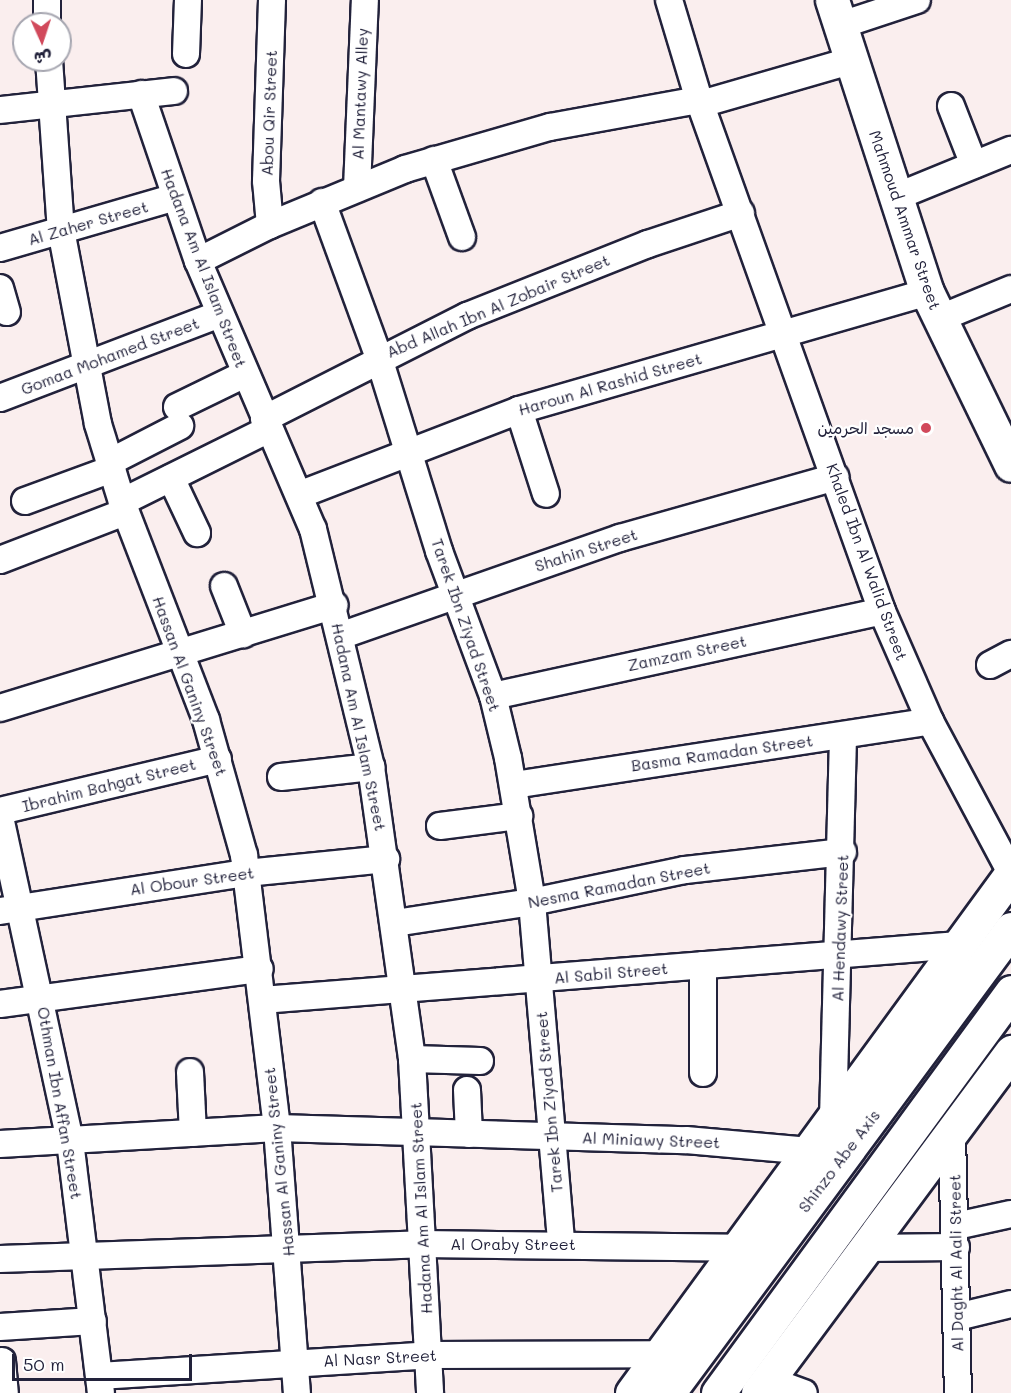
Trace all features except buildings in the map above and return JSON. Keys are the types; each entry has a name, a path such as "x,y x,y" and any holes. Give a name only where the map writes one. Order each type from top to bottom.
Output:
{"street":[{"path":"186,54 188,0"},
{"name":"Abou Qir Street","path":"270,225 266,181 272,0"},
{"name":"Al Mantawy Alley","path":"357,188 365,0"},
{"name":"Khaled Ibn Al Walid Street","path":"669,0 700,102 785,333 882,611 930,721 1011,874"},
{"path":"835,13 917,0"},
{"name":"Mahmoud Ammar Street","path":"835,13 933,306 1011,465"},
{"path":"198,261 321,202 434,160 550,127 700,102 850,61"},
{"name":"Hassan Al Ganiny Street","path":"50,72 61,230 86,368 124,507 182,654 218,759 246,873 260,969 277,1128 288,1249 297,1393"},
{"path":"0,110 174,91"},
{"name":"Hadana Am Al Islam Street","path":"141,94 198,261 313,529 334,604 371,767 395,923 412,1059 430,1393"},
{"path":"951,106 974,165"},
{"path":"898,196 1011,150"},
{"path":"434,160 462,237"},
{"name":"Al Zaher Street","path":"0,248 175,197"},
{"name":"Tarek Ibn Ziyad Street","path":"321,202 379,358 454,594 493,696 514,785 532,902 561,1243"},
{"name":"Abd Allah Ibn Al Zobair Street","path":"0,560 124,507 379,358 557,278 741,213"},
{"name":"Haroun Al Rashid Street","path":"298,495 519,410 785,333 1011,289"},
{"name":"Gomaa Mohamed Street","path":"0,398 86,368 220,314"},
{"path":"25,501 111,466 179,417 245,374"},
{"path":"519,410 546,494"},
{"name":"Shahin Street","path":"340,636 454,594 620,538 836,477"},
{"path":"171,478 197,533"},
{"path":"224,586 243,634"},
{"path":"0,708 182,654 334,604"},
{"name":"Zamzam Street","path":"493,696 882,611"},
{"name":"Basma Ramadan Street","path":"514,785 718,752 843,737 930,721"},
{"name":"Al Hendawy Street","path":"833,1119 843,852 843,737"},
{"name":"Ibrahim Bahgat Street","path":"0,811 218,759"},
{"path":"281,777 371,767"},
{"path":"440,826 519,816"},
{"name":"Othman Ibn Affan Street","path":"0,817 10,910 40,999 70,1141 100,1385"},
{"name":"Nesma Ramadan Street","path":"395,923 532,902 685,870 843,852"},
{"name":"Al Obour Street","path":"10,910 246,873 386,860"},
{"path":"632,1393 1011,874"},
{"name":"Shinzo Abe Axis","path":"668,1393 1011,929"},
{"name":"Al Sabil Street","path":"262,1000 403,986 538,979 959,945"},
{"path":"703,965 703,1072"},
{"path":"0,1004 260,969"},
{"path":"718,1393 1011,992"},
{"path":"804,1393 763,1386 1011,1052"},
{"path":"412,1059 480,1061"},
{"path":"190,1072 194,1133"},
{"path":"467,1090 469,1134"},
{"name":"Al Miniawy Street","path":"0,1144 277,1128 686,1140 810,1150"},
{"name":"Al Daght Al Aali Street","path":"952,1133 958,1393"},
{"path":"866,1248 956,1236 1011,1214"},
{"name":"Al Oraby Street","path":"0,1259 422,1244 561,1243 739,1248"},
{"path":"957,1317 1011,1304"},
{"path":"0,1327 93,1321"},
{"name":"Al Nasr Street","path":"100,1385 295,1363 429,1355 660,1354"},
{"path":"2,1361 5,1393"}],"place":[{"name":"مسجد الحرمين","path":"926,428"}]}
